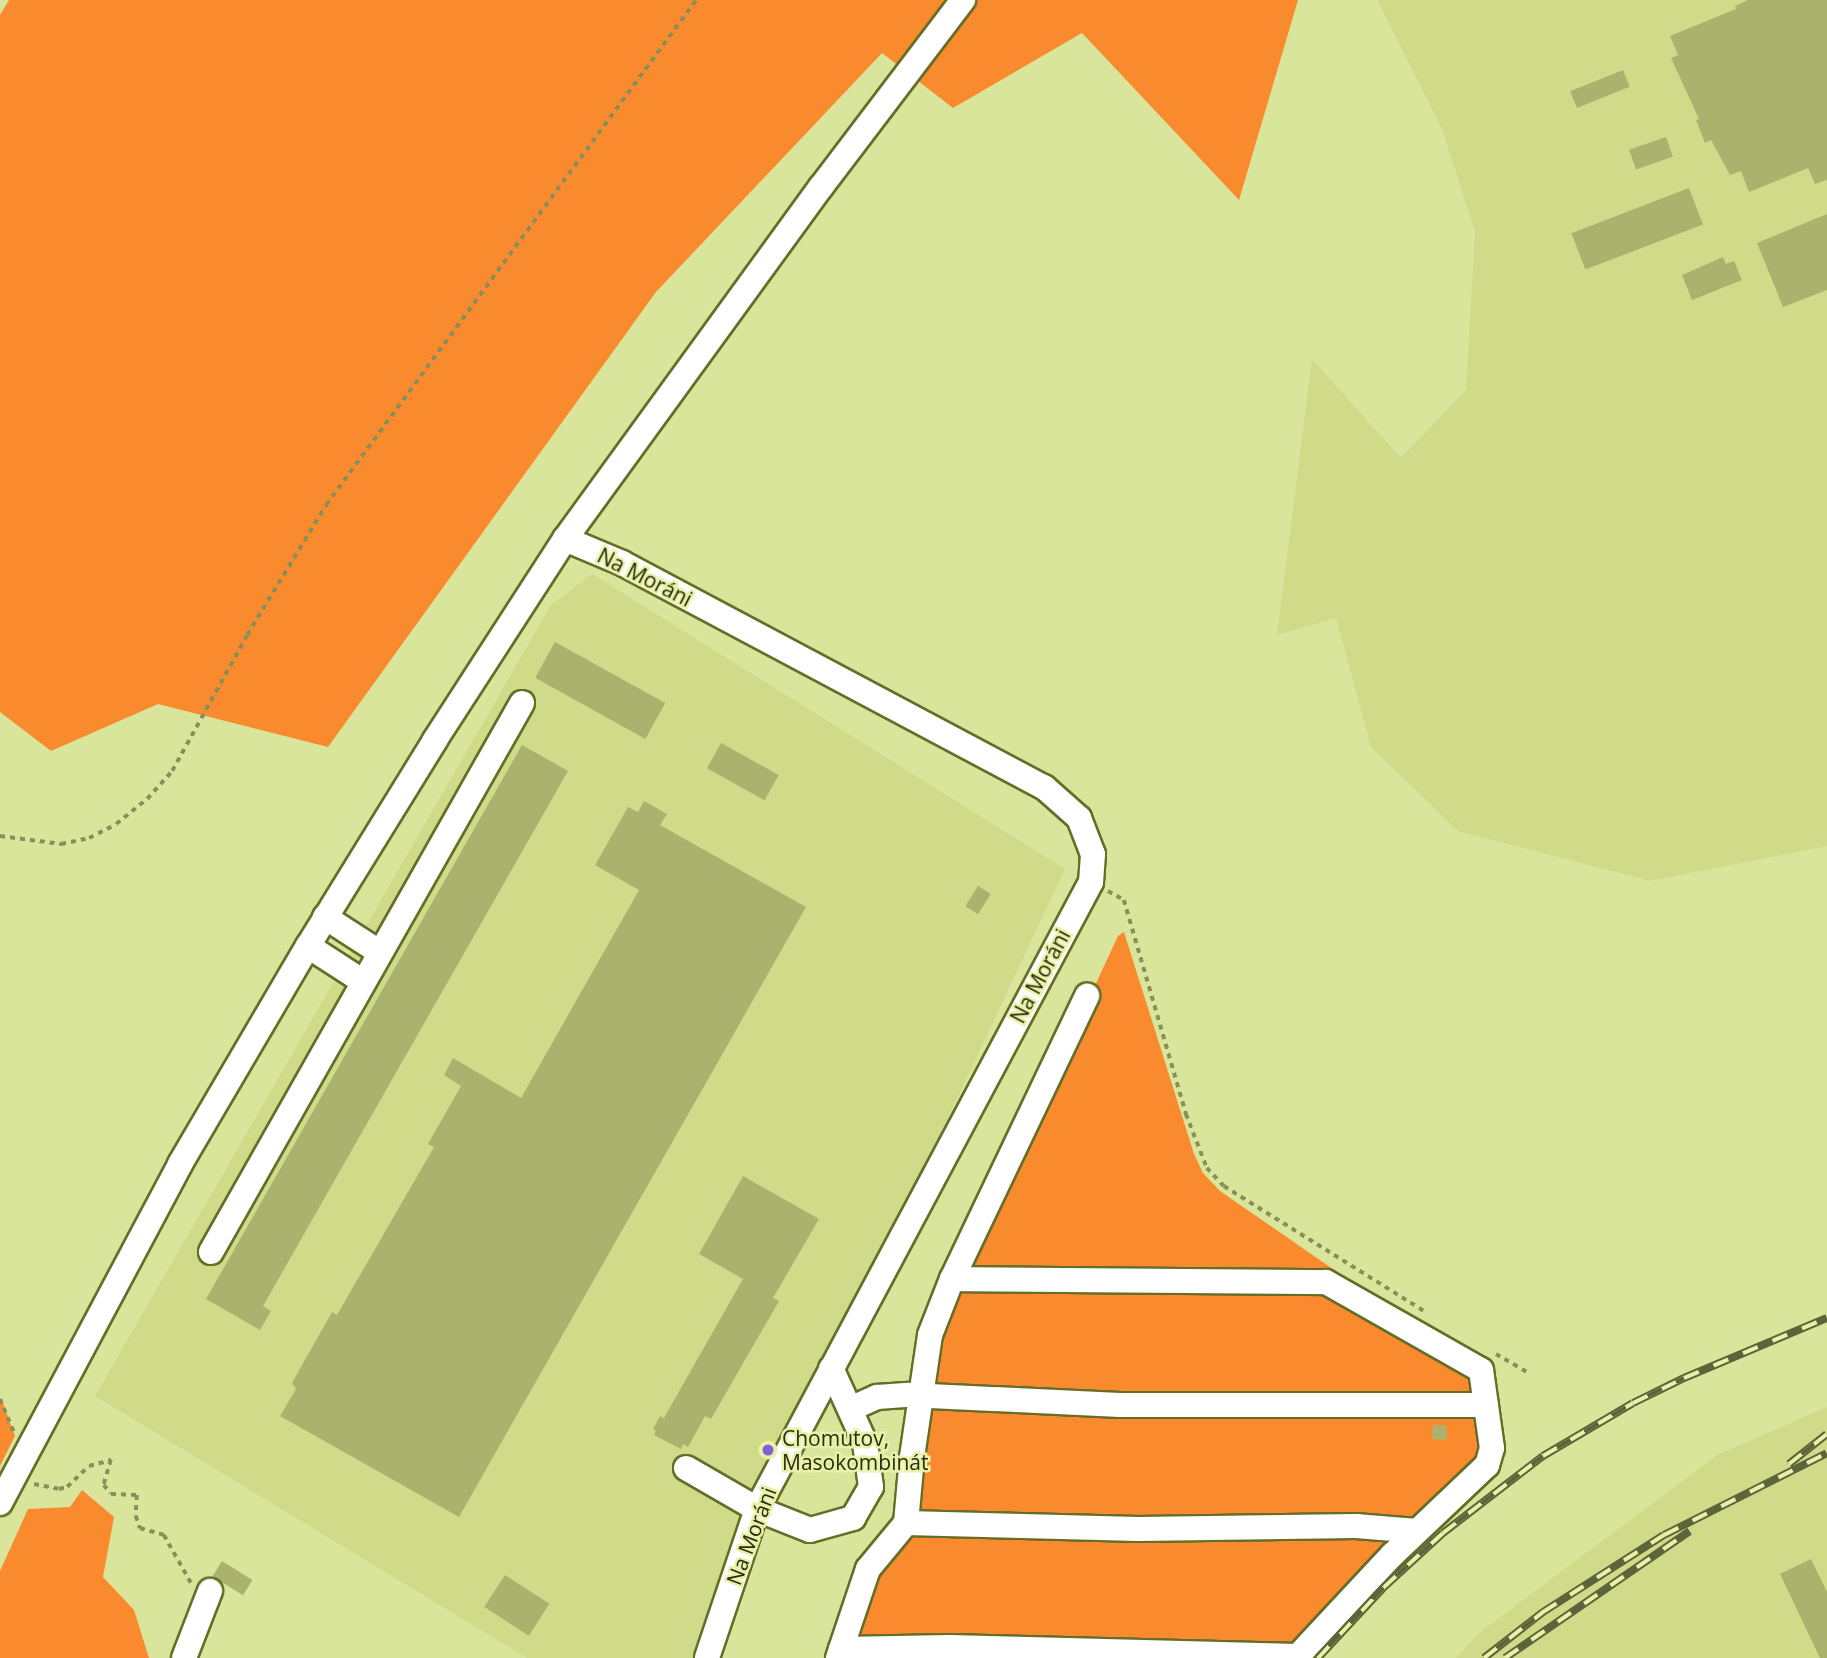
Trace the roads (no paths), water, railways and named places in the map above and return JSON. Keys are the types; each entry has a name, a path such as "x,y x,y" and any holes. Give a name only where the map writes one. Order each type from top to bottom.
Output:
{"street":[{"path":"0,1503 180,1164 307,946 565,539 821,187 963,0"},
{"name":"Na Moráni","path":"565,539 622,563 1044,787 1079,818 1094,854 1091,881 757,1509 707,1658"},
{"path":"211,1252 362,981 522,703"},
{"path":"326,917 379,951"},
{"path":"307,946 362,981"},
{"path":"952,1279 1326,1282 1481,1370 1492,1448 1487,1465 1417,1531 1297,1657 950,1647 839,1653 868,1569 906,1523 912,1457 930,1335 952,1279 1087,996"},
{"path":"686,1468 757,1509 810,1530 853,1518 872,1487 865,1443 831,1368"},
{"path":"850,1409 877,1398 922,1396 1120,1405 1486,1405"},
{"path":"906,1523 1138,1529 1356,1526 1417,1531"},
{"path":"184,1658 208,1599"}],"railway":[{"path":"1318,1658 1384,1587 1443,1533 1543,1456 1633,1403 1684,1378 1827,1318"},
{"path":"1789,1464 1827,1434"},
{"path":"1484,1658 1543,1612 1664,1535 1827,1453"},
{"path":"1505,1658 1690,1531"}],"place":[{"name":"Chomutov, Masokombinát","path":"768,1450"}]}
